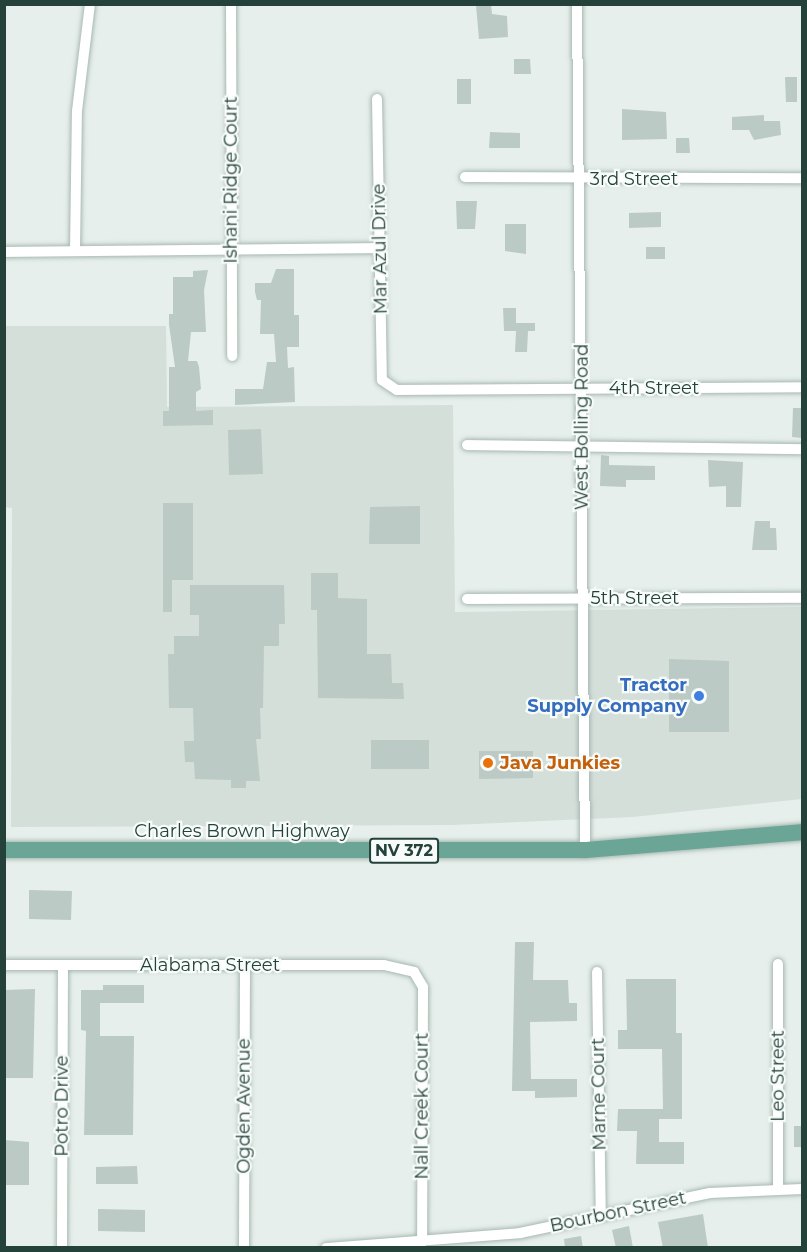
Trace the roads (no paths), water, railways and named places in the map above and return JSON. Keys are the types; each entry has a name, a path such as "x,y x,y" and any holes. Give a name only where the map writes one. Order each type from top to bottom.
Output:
{"main road":[{"name":"Charles Brown Highway","path":"4,850 585,850 802,832"}],"street":[{"path":"75,250 77,111 90,4"},
{"name":"Ishani Ridge Court","path":"231,4 232,356"},
{"name":"West Bolling Road","path":"578,4 585,850"},
{"name":"Mar Azul Drive","path":"377,99 382,380 397,390"},
{"name":"3rd Street","path":"465,177 802,178"},
{"path":"4,252 380,248"},
{"name":"4th Street","path":"397,390 802,387"},
{"path":"467,445 802,449"},
{"name":"5th Street","path":"467,599 802,598"},
{"name":"Leo Street","path":"778,964 778,1189"},
{"name":"Alabama Street","path":"4,965 384,965 414,972"},
{"name":"Potro Drive","path":"62,1248 63,965"},
{"name":"Ogden Avenue","path":"244,1248 245,965"},
{"name":"Nall Creek Court","path":"414,972 423,987 422,1242"},
{"name":"Marne Court","path":"597,972 601,1216"},
{"name":"Bourbon Street","path":"326,1248 520,1233 710,1192 802,1189"}],"place":[{"name":"Tractor Supply Company","path":"699,696"},
{"name":"Java Junkies","path":"488,763"}]}
